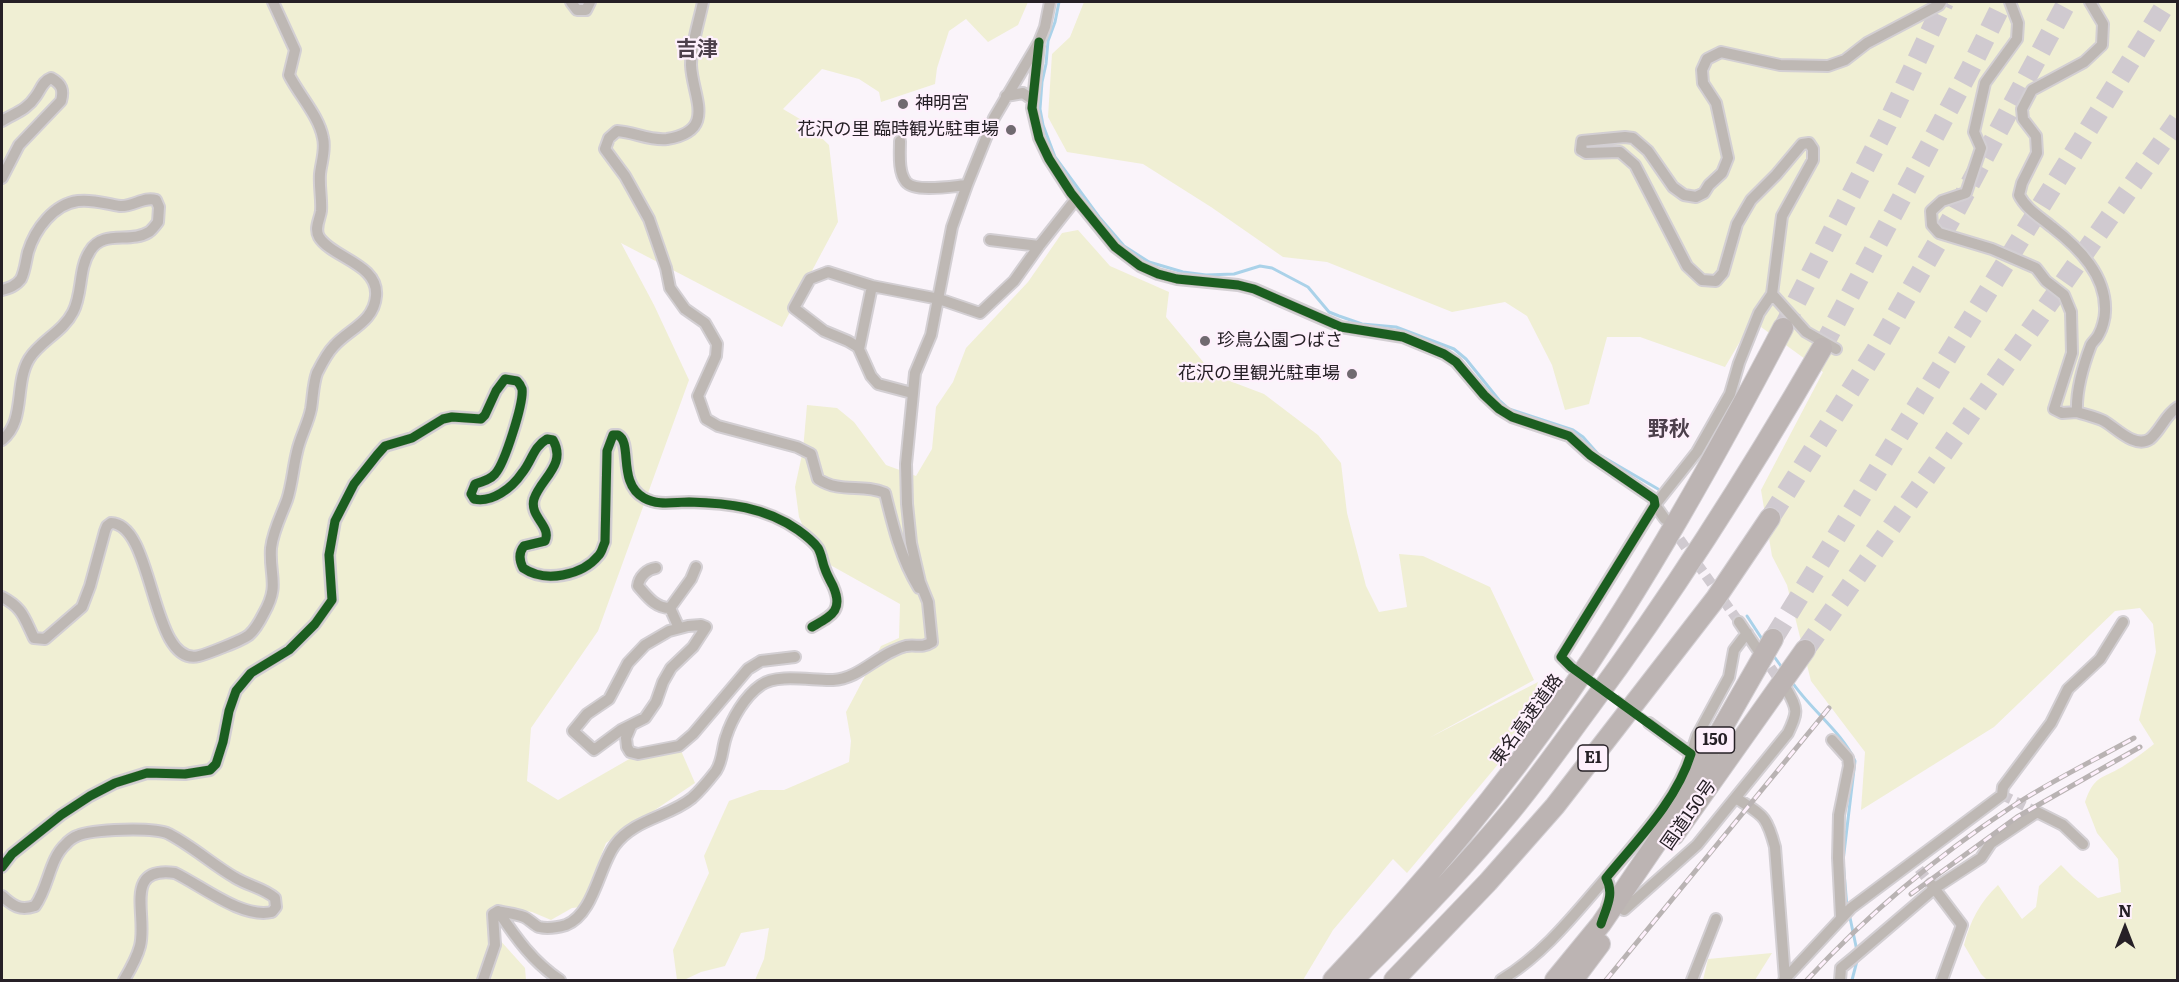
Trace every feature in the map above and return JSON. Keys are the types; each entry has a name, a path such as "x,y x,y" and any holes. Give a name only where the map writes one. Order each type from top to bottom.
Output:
{"highway":[{"name":"東名高速道路","path":"1333,981 1434,869 1564,700 1641,583 1692,496 1783,328"},
{"name":"E1","path":"1353,981 1400,934 1512,810 1558,749 1662,606 1829,348"},
{"name":"E1","path":"1394,981 1488,882 1555,806 1716,598 1770,518"},
{"name":"国道150号","path":"1556,981 1601,924 1657,842 1766,645"},
{"name":"国道150号","path":"1573,981 1805,650"}],"street":[{"path":"2,597 25,616 34,638 45,639 82,607 105,531 111,523 122,526 138,550 165,632 176,649 187,657 198,656 247,637 256,627 274,595 271,548 275,530 287,501 297,452 311,408 317,374 332,347 364,322 373,307 377,294 370,276 357,264 335,253 319,237 317,224 321,211 320,174 324,156 324,139 316,120 289,75 295,50 273,2"},
{"path":"571,2 577,9 586,10 590,2"},
{"path":"703,2 691,66 700,110 697,122 687,132 667,139 617,131 609,138 605,149 625,176 649,219 666,268 670,288 685,309 705,323 717,344 716,356 698,396 706,418 718,426 797,447 811,454 818,478 825,484 844,489 873,488 885,493 892,526 908,571 928,602"},
{"path":"498,911 524,917 540,927 568,924 582,911 592,895 615,843 645,821 692,799 717,769 733,721 755,689 765,682 782,679 840,679 907,645 924,647 932,642 928,602 920,582 911,543 907,504 906,464 915,374 931,336 952,227 966,185 994,118 1039,42 1045,27 1050,2"},
{"path":"1571,667 1561,657 1655,505 1697,452 1730,394 1742,355 1759,313 1772,294 1782,216 1813,160 1813,148 1809,143 1802,144 1751,200 1737,224 1723,273 1716,281 1702,280 1686,266 1669,229 1650,197 1647,184 1635,165 1620,152 1586,153 1581,150 1582,141 1625,136 1633,138 1648,151 1673,187 1684,195 1696,197 1704,194 1709,185 1722,173 1728,158 1716,103 1703,83 1702,70 1707,59 1722,52 1780,64 1828,66 1845,60 1867,43 1941,2"},
{"path":"2010,2 2018,22 2017,39 1985,83 1974,132 1981,148 1966,193 1941,201 1931,211 1932,225 1939,233 1992,249 2036,268 2046,281 2064,295 2072,312 2072,353 2054,409 2062,413 2077,412 2102,420 2133,441 2145,442 2152,437 2171,411 2178,407"},
{"path":"2077,412 2076,395 2083,371 2092,343 2099,334 2106,314 2103,289 2085,257 2065,237 2032,211 2019,195 2022,183 2037,153 2037,136 2023,119 2022,109 2032,90 2084,63 2102,45 2103,24 2090,2"},
{"path":"1039,42 1034,121 1039,138 1049,159 1076,199 1115,248 1140,266 1158,274 1177,279 1238,285 1254,289 1341,327 1403,337 1443,354 1456,362 1499,409 1512,417 1569,436 1590,455 1653,499 1665,519"},
{"path":"2,121 22,112 46,80 51,78 62,87 61,101 19,145 2,178"},
{"path":"1006,96 1023,93 1037,102"},
{"path":"900,141 903,174 905,182 910,186 929,188 966,185"},
{"path":"2,290 15,286 21,278 29,249 37,232 49,216 64,205 89,201 121,206 132,205 149,198 156,200 159,207 158,222 148,232 131,237 108,238 95,244 89,252 78,300 72,314 64,326 29,358 24,372 15,422 2,440"},
{"path":"912,393 879,384 871,376 859,350 848,340 824,332 794,308 810,279 828,272 872,286 939,299 980,313 1014,281 1076,199"},
{"path":"990,240 1039,246"},
{"path":"859,350 872,286"},
{"path":"1772,294 1806,332 1829,348"},
{"path":"2,867 12,854 62,815 115,783 147,773 185,774 210,770 216,764 236,692 251,673 289,650 315,624 332,600 329,555 335,521 354,484 384,446 412,438 443,418 481,419 500,383 505,379 517,381 522,387 522,397 509,445 501,466 494,476 475,484 471,494 474,500 482,501 504,491 524,472 541,443 547,439 553,440 556,447 555,465 533,503 534,514 547,531 547,537 545,542 525,546 521,550 520,562 523,568 532,574 543,576 570,574 588,565 600,554 605,542 608,451 613,435 618,435 624,441 631,486 644,498 660,503 716,503 757,510 781,519 817,545 834,588 837,602 836,610 832,615 812,627"},
{"path":"670,609 691,579 696,567"},
{"path":"656,568 644,574 638,581 638,586 654,603 663,609 670,609"},
{"path":"670,609 679,628"},
{"path":"1739,622 1747,633 1766,645"},
{"path":"1785,980 1851,908 1916,865 2002,795 2003,787 2051,723 2068,689 2100,659 2123,622"},
{"path":"701,625 706,627 693,647 671,668 656,702 645,718 621,730 594,750 573,731 587,714 609,699 628,663 645,645 659,635 679,628 701,625"},
{"path":"1501,981 1520,969 1553,938 1606,878 1668,800 1687,766 1697,736 1729,677 1734,650 1747,633"},
{"path":"631,726 626,738 630,752 638,754 680,746 693,734 748,669 761,661 795,657"},
{"path":"1624,910 1697,845 1788,733 1796,717 1796,707 1786,690"},
{"path":"1650,723 1691,754"},
{"path":"1832,740 1848,758 1850,766 1839,815 1838,858 1841,917"},
{"path":"1736,798 1764,816 1775,847 1785,980"},
{"path":"1840,981 1841,968 1933,886 1981,858 1990,843 2037,812 2063,825 2083,844"},
{"path":"2,896 11,905 20,909 35,906 41,898 55,859 64,844 77,836 95,832 150,830 167,834 238,879 268,891 275,898 276,907 272,912 253,913 232,905 175,873 166,872 147,877 141,889 143,923 141,946 124,981"},
{"path":"1601,924 1611,896 1606,878"},
{"path":"1933,886 1962,925 1942,981"},
{"path":"483,981 493,956 494,914 498,911"},
{"path":"498,911 523,949 560,981"},
{"path":"1692,981 1716,919"}],"green space":[{"path":"2,2 1028,2 1018,25 988,42 966,19 949,31 937,68 935,84 881,102 879,92 859,79 822,69 783,109 805,122 829,145 838,222 782,327 621,243 654,305 689,380 598,631 531,728 527,781 558,800 638,754 679,746 695,783 606,843 581,907 572,908 551,920 532,912 494,905 489,960 498,938 525,968 526,980 2,980"},
{"path":"1084,2 2177,2 2177,980 1987,980 1964,945 1976,912 1998,885 2022,919 2036,907 2039,886 2061,865 2098,898 2121,892 2118,859 2097,833 2085,802 2092,787 2099,779 2122,767 2154,744 2139,720 2156,652 2153,624 2140,608 2115,611 1994,727 1861,810 1865,752 1811,681 1787,585 1772,556 1761,490 1823,372 1761,327 1768,294 1725,367 1640,337 1607,337 1589,404 1565,410 1552,365 1527,316 1505,302 1452,312 1327,262 1283,257 1211,207 1143,164 1067,152 1048,117 1052,54 1070,37"},
{"path":"1078,230 1110,266 1169,292 1166,317 1214,375 1264,394 1318,435 1341,463 1347,513 1366,586 1379,612 1407,607 1399,554 1423,556 1490,587 1534,680 1429,738 1538,682 1520,738 1407,873 1393,859 1333,930 1303,980 755,980 764,959 769,928 741,933 725,966 701,972 684,980 677,980 673,950 709,873 704,856 729,801 760,790 784,790 849,762 851,741 846,712 881,646 899,638 900,604 816,557 799,517 795,487 803,450 807,405 837,408 854,422 886,465 916,476 932,449 936,407 953,382 966,348 1028,282 1062,233"},
{"path":"1772,953 1755,980 1703,980 1708,959"}],"waterway":[{"path":"1059,2 1048,41 1042,82 1040,109 1043,125 1055,157 1099,217 1124,246 1149,262 1183,272 1206,275 1234,274 1260,266 1272,268 1308,287 1329,312 1362,324 1396,327 1454,349 1466,359 1509,409 1573,430 1583,437 1598,454 1658,489"},
{"path":"1747,616 1764,642"},
{"path":"1773,655 1783,669"},
{"path":"1792,682 1842,740 1855,761 1843,861 1847,907"},
{"path":"1849,913 1857,951"},
{"path":"1852,980 1858,957"}],"tunnel":[{"path":"1783,328 1887,124 1944,2"},
{"path":"1822,348 1970,69 2003,2"},
{"path":"1770,518 1876,350 1955,212 2067,2"},
{"path":"1773,639 2167,2"},
{"path":"1805,650 2178,120"},
{"path":"1671,527 1739,622"},
{"path":"1762,655 1782,684"},
{"path":"1579,672 1649,723"},
{"path":"2002,795 2037,812"},
{"path":"1919,869 1931,884"}],"railway":[{"path":"1606,980 1829,708"},
{"path":"1807,980 1878,910 1956,846 2025,798 2134,738"},
{"path":"1911,894 2017,817 2140,747"}],"cycle path":[{"path":"1039,42 1032,108 1039,138 1049,159 1071,193 1115,247 1140,266 1177,279 1238,285 1254,289 1341,327 1403,337 1444,354 1456,362 1499,409 1512,417 1569,436 1590,455 1654,499 1655,505 1561,657 1571,667 1691,754 1666,804 1606,878 1610,895 1601,924"},
{"path":"2,867 12,854 61,815 115,783 147,773 185,774 210,770 216,764 236,691 251,673 289,650 315,624 332,600 329,555 335,521 354,484 385,446 412,438 443,419 452,417 481,419 505,379 517,381 522,389 513,432 504,458 495,474 475,484 471,494 474,499 481,500 501,493 518,479 542,442 547,439 553,440 557,457 555,464 537,491 533,505 546,531 545,541 524,546 520,556 523,568 542,575 563,575 583,568 600,554 605,542 607,451 613,435 618,435 625,446 631,483 644,498 660,503 718,504 759,511 785,522 814,543 818,548 837,601 834,612 812,627"}],"place":[{"name":"神明宮","path":"903,104"},
{"name":"花沢の里 臨時観光駐車場","path":"1011,130"},
{"name":"珍鳥公園つばさ","path":"1205,341"},
{"name":"花沢の里観光駐車場","path":"1352,374"}],"district":[{"name":"吉津","path":"697,50"},
{"name":"野秋","path":"1669,430"}]}
